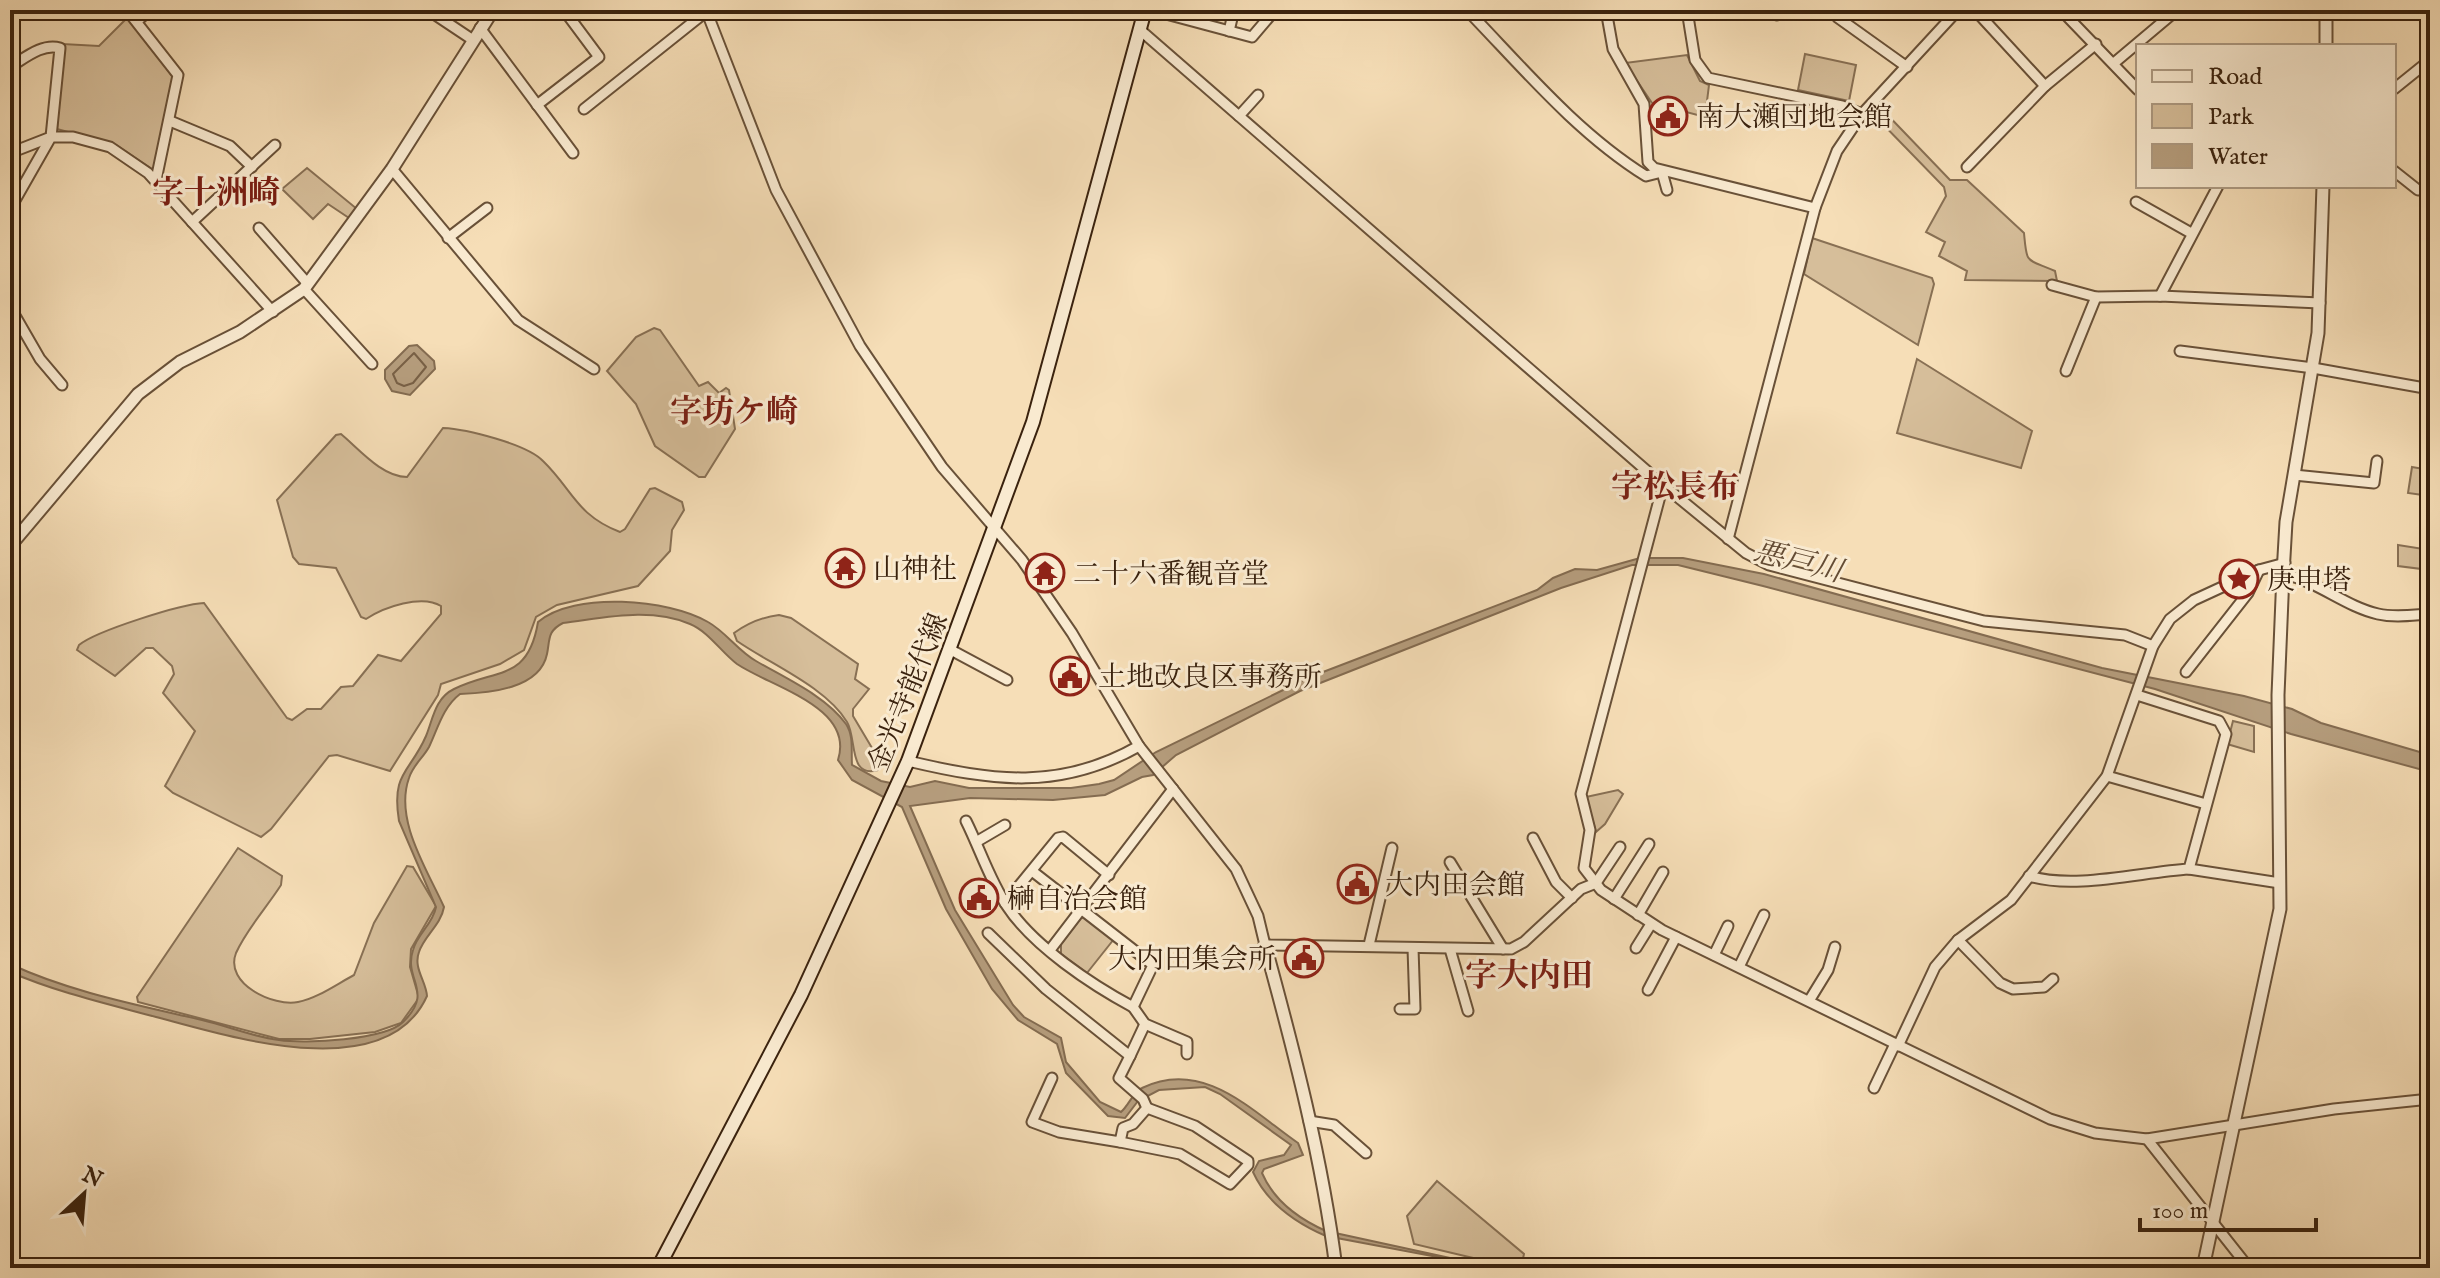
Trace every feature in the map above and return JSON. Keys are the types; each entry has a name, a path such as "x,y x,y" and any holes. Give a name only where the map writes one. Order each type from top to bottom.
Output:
{"main road":[{"name":"金光寺能代線","path":"658,1268 801,995 908,761 1033,422 1139,29 1148,10"}],"street":[{"path":"127,10 178,75 156,180"},
{"path":"137,21 150,10"},
{"path":"428,10 473,40"},
{"path":"10,546 138,394 180,362 273,312 306,286 392,169 493,10"},
{"path":"537,105 599,57 564,10"},
{"path":"584,109 706,10 776,190 842,313 893,399 994,532 1022,560 1072,633 1139,746 1222,849 1246,887 1265,945 1309,1121 1336,1268"},
{"path":"1148,10 1252,37 1275,10"},
{"path":"1229,31 1234,10"},
{"path":"1468,10 1565,110 1618,158 1646,176 1662,172"},
{"path":"1606,10 1613,49 1644,104 1648,162 1662,172 1815,208"},
{"path":"1687,10 1695,60 1708,78 1842,106 1862,114"},
{"path":"1728,539 1815,208 1837,151 1862,114 1958,10"},
{"path":"1975,10 2045,86"},
{"path":"2061,10 2136,88"},
{"path":"2137,44 2177,10"},
{"path":"2326,10 2326,44"},
{"path":"1837,17 1907,67"},
{"path":"480,28 573,153"},
{"path":"1139,29 1663,485 1728,539 1769,565 1984,621 2125,635 2153,646"},
{"path":"1967,167 2045,86 2096,44"},
{"path":"2114,63 2136,44"},
{"path":"10,67 37,51 53,46 60,48 51,137 10,209"},
{"path":"2396,87 2430,60"},
{"path":"1239,116 1258,95"},
{"path":"170,121 230,146 252,167"},
{"path":"10,153 51,137 73,137 110,147 156,180 273,312"},
{"path":"192,222 275,145"},
{"path":"392,169 518,320 594,369"},
{"path":"1662,172 1667,190"},
{"path":"2396,173 2418,190"},
{"path":"2160,296 2217,188"},
{"path":"2203,1268 2275,941 2280,883 2278,695 2284,568 2294,475 2313,368 2320,303 2323,188"},
{"path":"2136,202 2191,233"},
{"path":"448,238 487,208"},
{"path":"259,228 372,364"},
{"path":"2052,285 2096,297 2160,296 2320,303"},
{"path":"2066,371 2096,297"},
{"path":"10,307 40,359 62,385"},
{"path":"2180,351 2313,368 2430,389"},
{"path":"2294,475 2374,483 2377,461"},
{"path":"1663,485 1581,794 1590,830 1584,868 1614,899 1676,937 1897,1045 2050,1119 2095,1133 2147,1139 2430,1099"},
{"path":"1874,1088 1935,967 1958,940 2011,900 2107,776 2153,646 2170,619 2194,600 2259,570 2284,568 2359,608 2381,615 2430,614"},
{"path":"2186,672 2248,593 2259,570"},
{"path":"951,650 1007,680"},
{"path":"2137,695 2219,721 2226,734 2189,869"},
{"path":"908,761 964,774 1068,776 1109,763 1139,746"},
{"path":"2107,776 2206,804"},
{"path":"1050,950 1173,789"},
{"path":"966,821 1005,903 1050,950 1109,994 1133,1007 1145,1024 1187,1042 1187,1054"},
{"path":"976,842 1005,825"},
{"path":"1005,903 1058,838 1063,837 1109,875"},
{"path":"1533,838 1556,882 1572,898"},
{"path":"1614,899 1649,844"},
{"path":"1596,883 1620,847"},
{"path":"1369,945 1392,848"},
{"path":"1450,862 1503,949"},
{"path":"2029,876 2045,881 2070,881 2189,869 2280,883"},
{"path":"1032,871 1153,965 1133,1007"},
{"path":"1638,915 1663,872"},
{"path":"1265,945 1503,949 1524,942 1589,883 1596,883"},
{"path":"1739,967 1764,915"},
{"path":"1636,948 1651,924"},
{"path":"1714,955 1728,926"},
{"path":"988,933 1046,989 1130,1056"},
{"path":"1648,990 1676,937"},
{"path":"1958,940 2000,983 2013,989 2044,987 2053,979"},
{"path":"1809,1001 1828,970 1835,947"},
{"path":"1400,1009 1415,1009 1413,948"},
{"path":"1450,949 1468,1011"},
{"path":"1052,1078 1032,1122 1059,1132 1180,1154 1230,1184 1248,1165 1248,1161 1195,1126 1145,1104 1119,1078 1145,1024"},
{"path":"1120,1142 1123,1128 1145,1104"},
{"path":"1309,1121 1334,1125 1366,1153"},
{"path":"2147,1139 2249,1268"}],"green space":[{"path":"125,20 131,20 175,80 155,171 116,145 57,129 63,44 99,46"},
{"path":"1805,54 1856,65 1849,101 1798,90"},
{"path":"1687,55 1700,81 1709,85 1705,117 1652,103 1625,63"},
{"path":"1879,106 1950,180 1967,180 2024,233 2029,259 2055,271 2057,281 1965,280 1967,271 1939,256 1945,242 1926,232 1946,196 1944,187 1872,113"},
{"path":"307,168 357,209 349,218 328,204 313,219 282,189"},
{"path":"1812,238 1932,278 1934,284 1918,345 1804,274"},
{"path":"654,328 660,330 699,386 708,382 719,393 726,388 729,390 735,429 705,477 699,477 655,446 636,404 607,371 636,337"},
{"path":"1917,359 2032,431 2021,468 1897,433"},
{"path":"443,428 496,438 535,455 584,510 620,532 650,489 655,488 682,502 684,510 672,530 670,551 638,586 557,605 536,617 524,650 500,664 441,684 438,695 390,771 337,755 329,756 271,829 261,837 173,793 165,786 195,731 163,693 174,674 172,666 153,648 146,648 115,676 77,650 79,645 139,619 204,603 287,718 292,720 307,709 321,709 341,687 353,686 378,655 401,661 441,614 441,606 424,601 414,602 393,606 366,619 361,617 336,568 299,564 293,557 277,500 336,435 341,434 380,467 407,477"},
{"path":"2412,467 2430,470 2430,496 2408,493"},
{"path":"2398,545 2430,550 2430,570 2398,566"},
{"path":"779,615 791,618 858,664 855,679 869,689 853,709 853,716 881,763 878,770 862,769 855,755 847,722 826,698 737,641 734,633 739,629"},
{"path":"2233,721 2254,726 2254,752 2227,744"},
{"path":"1618,790 1623,794 1605,824 1596,832 1586,797"},
{"path":"238,848 282,876 281,885 240,944 234,964 237,974 254,991 288,1003 312,998 354,975 374,923 407,866 413,867 436,906 411,949 410,967 419,998 401,1023 375,1032 279,1039 138,1002 137,997"},
{"path":"1086,917 1114,939 1087,973 1061,954 1061,944 1081,918"},
{"path":"1437,1181 1524,1254 1521,1268 1499,1268 1490,1262 1414,1244 1407,1216"}],"water":[{"path":"417,345 434,361 435,369 410,395 392,391 385,379 385,370 409,346"},
{"path":"1640,558 1683,558 1764,574 2102,668 2244,696 2292,709 2321,723 2430,755 2430,772 2291,734 2155,689 1763,586 1678,565 1632,565 1561,588 1300,691 1176,755 1153,775 1105,795 1053,800 970,798 910,806 955,910 1013,1005 1024,1017 1061,1038 1066,1062 1100,1102 1121,1112 1139,1090 1164,1080 1186,1079 1226,1092 1298,1143 1303,1155 1264,1169 1262,1173 1280,1200 1306,1221 1326,1231 1496,1268 1326,1236 1304,1225 1274,1202 1253,1172 1259,1161 1284,1155 1291,1145 1220,1094 1205,1087 1159,1090 1138,1101 1125,1118 1108,1116 1066,1073 1057,1044 1018,1020 992,989 946,909 902,807 852,780 838,760 840,742 834,726 822,712 737,664 690,624 659,616 627,615 563,623 552,633 547,654 535,675 512,687 460,694 449,705 429,747 411,773 406,794 406,811 414,844 444,907 440,919 421,946 418,958 427,996 407,1024 377,1040 342,1048 303,1048 263,1043 82,997 10,972 10,964 80,990 279,1040 325,1041 363,1037 394,1028 403,1022 417,1002 411,960 413,950 436,907 399,821 397,805 400,782 443,698 454,689 518,664 527,655 538,622 554,612 574,606 597,602 647,604 691,614 708,622 750,657 804,688 838,714 849,729 852,765 881,781 910,787 935,781 969,788 1071,788 1114,780 1156,752 1310,677 1537,590 1553,578 1575,569 1597,570"}],"place":[{"name":"南大瀬団地会館","path":"1668,116"},
{"name":"山神社","path":"845,568"},
{"name":"二十六番観音堂","path":"1045,573"},
{"name":"庚申塔","path":"2239,579"},
{"name":"土地改良区事務所","path":"1070,676"},
{"name":"大内田会館","path":"1357,884"},
{"name":"榊自治会館","path":"979,898"},
{"name":"大内田集会所","path":"1304,958"}],"district":[{"name":"字十洲崎","path":"216,192"},
{"name":"字坊ケ崎","path":"734,411"},
{"name":"字松長布","path":"1675,486"},
{"name":"字大内田","path":"1529,975"}],"water label":[{"name":"悪戸川","path":"1798,561"}]}
